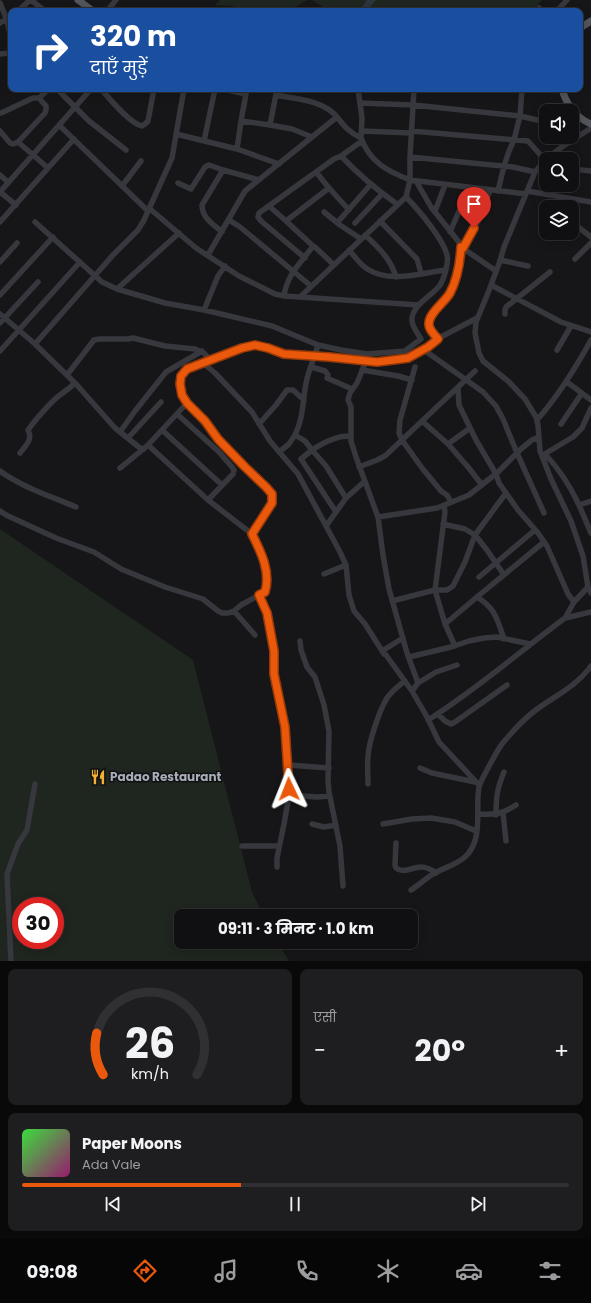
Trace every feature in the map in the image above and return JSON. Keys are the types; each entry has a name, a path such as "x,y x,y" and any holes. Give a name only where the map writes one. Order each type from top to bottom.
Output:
{"main road":[{"path":"78,0 89,8"},
{"path":"562,92 567,104"},
{"path":"579,117 591,124"}],"street":[{"path":"22,8 31,0 41,8"},
{"path":"109,8 116,0"},
{"path":"559,8 566,0"},
{"path":"0,2 8,16"},
{"path":"1,113 30,99 39,98 46,92"},
{"path":"60,92 89,121 126,150"},
{"path":"16,205 0,192 88,92"},
{"path":"104,92 117,107 135,123 142,126 148,121 153,92"},
{"path":"35,344 138,230 144,220 172,158 183,92"},
{"path":"204,141 214,92"},
{"path":"236,149 246,92"},
{"path":"270,125 276,92 321,105 334,112 346,129 362,139"},
{"path":"358,92 364,147 377,162 398,175 412,181 526,193 591,202"},
{"path":"300,297 407,195 412,181 410,157 414,92"},
{"path":"498,191 504,166 514,140 520,116 522,92"},
{"path":"0,131 10,143 13,144 18,142 46,110 46,106 39,98"},
{"path":"360,103 412,105 520,116 539,120"},
{"path":"208,255 245,191 337,117"},
{"path":"241,121 292,129 312,137"},
{"path":"59,125 122,186 149,209 196,248 239,276 275,294 284,296 419,305"},
{"path":"556,152 591,128"},
{"path":"362,131 411,132 528,141 539,152"},
{"path":"176,134 236,149 279,164"},
{"path":"0,222 74,139"},
{"path":"305,258 261,221 258,217 259,213 316,172 342,156 362,139"},
{"path":"18,142 48,168"},
{"path":"342,156 352,168 382,194 397,204"},
{"path":"410,157 504,166 535,172"},
{"path":"122,186 141,161"},
{"path":"178,183 191,189 205,167 209,165 259,180"},
{"path":"539,167 535,172 504,247 491,285 477,318 475,333 479,353 483,361 508,381 525,399 536,417 540,451 555,465 563,476 589,525 591,533"},
{"path":"222,232 203,214 202,205 223,170"},
{"path":"579,170 591,171"},
{"path":"316,172 349,210"},
{"path":"0,175 8,182"},
{"path":"412,181 462,248 496,271"},
{"path":"338,223 371,184"},
{"path":"435,211 445,185"},
{"path":"286,221 329,188"},
{"path":"450,232 469,188"},
{"path":"437,339 428,325 429,320 433,313 450,294 460,266 462,248 480,218 490,190"},
{"path":"354,223 382,194"},
{"path":"35,222 102,282 117,289 165,303 204,310 272,326 318,345 367,354 405,351 421,339 412,325 413,313 441,283 448,263 447,254 440,240 407,195"},
{"path":"269,206 334,265"},
{"path":"324,212 338,223 363,237 389,261 393,267 396,277"},
{"path":"229,220 240,227 311,286"},
{"path":"380,221 417,259 421,273"},
{"path":"579,227 591,237"},
{"path":"117,289 179,233"},
{"path":"0,295 53,237"},
{"path":"0,262 17,243"},
{"path":"575,259 591,243"},
{"path":"284,296 285,287 293,270 305,258 313,246"},
{"path":"349,250 369,271 379,274 396,277 445,270"},
{"path":"500,260 528,266"},
{"path":"0,351 80,262"},
{"path":"204,310 218,276 224,266"},
{"path":"505,314 506,307 550,272"},
{"path":"0,323 2,316 38,282"},
{"path":"491,285 561,322 591,332"},
{"path":"0,511 56,538 94,552 121,568 165,587 203,599 222,613 234,611 241,604 265,592 267,584 266,571 262,554 252,534 208,500 146,447 140,448 115,428 67,375 35,344 2,316"},
{"path":"120,432 166,372 206,355 255,345 284,354 377,362 408,358 426,348 437,339 477,318"},
{"path":"557,350 571,326"},
{"path":"67,375 92,343 99,339 133,338 165,346 178,347 206,355"},
{"path":"537,420 566,382 591,340"},
{"path":"279,452 289,444 299,427 308,374 318,345"},
{"path":"426,348 483,392 496,406 519,451 544,512"},
{"path":"367,354 367,361 357,383 352,389 348,400 351,407 351,436 359,467 378,517 383,555 392,601 418,683"},
{"path":"206,355 203,363 187,369 181,376 180,390 187,403 205,421 218,439 272,494 272,503 252,534"},
{"path":"203,363 216,373 252,412 279,452 298,474 346,565 354,612 365,624 382,651 412,691 439,742 477,784"},
{"path":"311,367 326,371 328,375 327,378 352,389"},
{"path":"415,367 400,420 399,433 402,440 422,468 441,491 447,495 451,502"},
{"path":"362,370 412,380"},
{"path":"359,467 385,456 475,371"},
{"path":"566,382 591,400"},
{"path":"20,453 29,440 30,435 28,430 38,416 54,400 75,383"},
{"path":"458,388 459,405 496,474 499,483 544,542 568,594 574,602"},
{"path":"259,424 287,390 293,390 304,400"},
{"path":"561,424 582,393"},
{"path":"128,438 161,402"},
{"path":"120,468 146,447 187,403"},
{"path":"544,455 573,437 582,428 591,408"},
{"path":"177,414 212,446 234,470 233,474 208,500"},
{"path":"422,420 448,444 482,485"},
{"path":"448,444 470,428"},
{"path":"162,430 222,485"},
{"path":"295,435 305,441 326,466 346,498"},
{"path":"336,512 302,458 323,442 343,436 351,436"},
{"path":"378,517 437,508 469,495 496,474 532,440 539,437"},
{"path":"212,446 218,439"},
{"path":"544,455 551,479 571,521 581,549 588,587 591,593"},
{"path":"0,470 8,477 22,485 76,507"},
{"path":"326,526 346,498 365,481"},
{"path":"392,601 436,590 447,590 453,586 465,562 475,536 506,493"},
{"path":"579,505 591,501"},
{"path":"444,505 445,512 436,590 454,646"},
{"path":"443,524 465,529 475,536 497,563 504,575"},
{"path":"479,577 535,530"},
{"path":"446,624 544,542"},
{"path":"324,574 346,565"},
{"path":"565,618 574,602 588,587"},
{"path":"259,595 267,613 274,651 274,674 285,727 288,765 288,795 277,858 277,867"},
{"path":"477,597 487,603 495,613 504,639"},
{"path":"234,611 255,634"},
{"path":"428,720 483,681 565,618 591,612"},
{"path":"409,657 484,638 497,637 530,644"},
{"path":"382,651 403,638"},
{"path":"300,641 301,650 307,667 315,677 324,705 329,731 328,780 340,846 343,886"},
{"path":"412,691 418,683 436,672 457,666"},
{"path":"411,890 436,873 465,857 475,839 478,814 477,784 501,746 515,728 532,713 584,676 591,666"},
{"path":"368,784 369,746 378,720 387,698 405,681"},
{"path":"438,714 444,721 451,724 507,684"},
{"path":"288,765 329,768"},
{"path":"420,768 432,773 477,784"},
{"path":"496,815 497,792 504,772"},
{"path":"11,961 7,874 18,844 27,830 35,784"},
{"path":"288,795 330,796"},
{"path":"478,814 496,815 503,813 516,805"},
{"path":"503,813 506,841"},
{"path":"383,824 412,819 431,818 455,822 476,831"},
{"path":"312,824 324,827 336,826"},
{"path":"396,843 395,866 398,870 402,871 422,867 430,869 436,873"},
{"path":"242,846 279,846"}],"shaded area":[{"path":"220,0 307,0 294,8 237,8 232,6 215,5"},
{"path":"312,0 542,0 535,8 321,8 322,6"},
{"path":"367,0 376,0 369,8 361,8"},
{"path":"0,529 193,660 252,892 260,909 174,909 174,949 282,949 289,961 0,961"}],"place":[{"name":"Padao Restaurant","path":"98,777"}],"route":[{"path":"289,789 285,727 274,674 274,651 267,613 259,595 265,592 267,584 266,571 262,554 252,534 272,503 272,494 245,467 230,449 218,439 205,421 187,403 180,390 181,376 187,369 242,348 255,345 284,354 304,356 377,362 408,358 428,347 438,339 428,325 429,320 433,313 450,294 460,266 461,247 463,248 474,228"}]}
